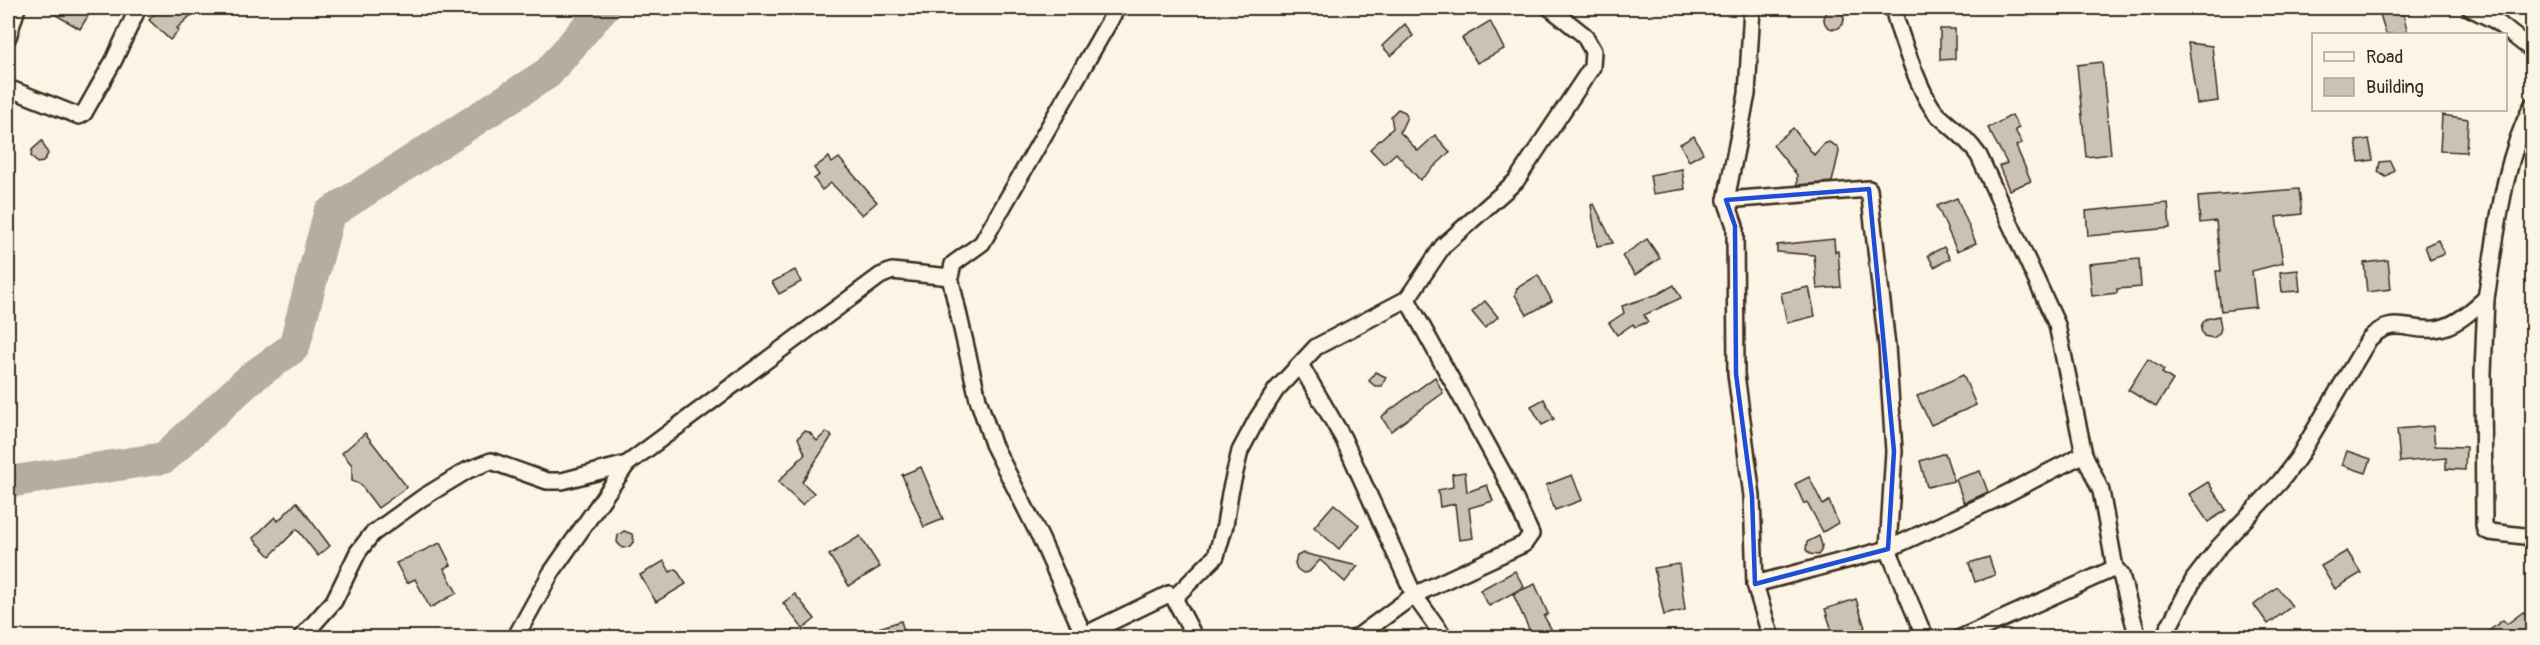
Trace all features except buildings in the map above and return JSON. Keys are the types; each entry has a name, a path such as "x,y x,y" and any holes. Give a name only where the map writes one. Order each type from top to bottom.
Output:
{"street":[{"path":"8,37 17,8"},
{"path":"8,88 79,116 84,113 114,60 138,8"},
{"path":"1174,598 1216,556 1225,525 1240,451 1257,418 1276,390 1301,366 1316,347 1407,299 1443,246 1516,181 1593,67 1593,51 1584,35 1550,8"},
{"path":"1752,8 1747,94 1726,200 1735,226 1736,374 1752,496 1755,584 1771,638"},
{"path":"1893,8 1925,97 1937,113 1968,139 1979,156 2057,325 2084,454 2101,491 2115,567 2121,575 2138,638"},
{"path":"2470,8 2494,14 2532,50"},
{"path":"1118,9 1024,167 999,216 982,243 953,264 950,277 978,399 993,444 1041,539 1082,637 1169,594 1174,598 1195,638"},
{"path":"2532,106 2522,127 2508,170 2486,298 2483,373 2485,530 2532,537"},
{"path":"1726,200 1869,189 1887,346 1894,451 1888,549 1925,638"},
{"path":"515,638 550,573 627,464 880,276 892,271 950,277"},
{"path":"2163,638 2194,579 2218,548 2280,482 2298,458 2369,339 2380,328 2394,326 2435,329 2454,323 2486,298"},
{"path":"1356,638 1414,595 1524,544 1531,534 1499,466 1407,299"},
{"path":"1301,366 1343,438 1414,595 1445,638"},
{"path":"1755,584 1888,549 1992,501 2084,454"},
{"path":"301,638 334,601 358,552 372,534 422,498 468,470 491,461 547,481 562,482 627,464"},
{"path":"1960,638 2115,567"}],"highlighted area":[{"path":"1869,189 1894,451 1888,549 1755,584 1752,496 1736,374 1735,226 1726,200"}],"waterway":[{"path":"8,482 164,458 251,378 294,347 329,214 548,73 603,8"}]}
